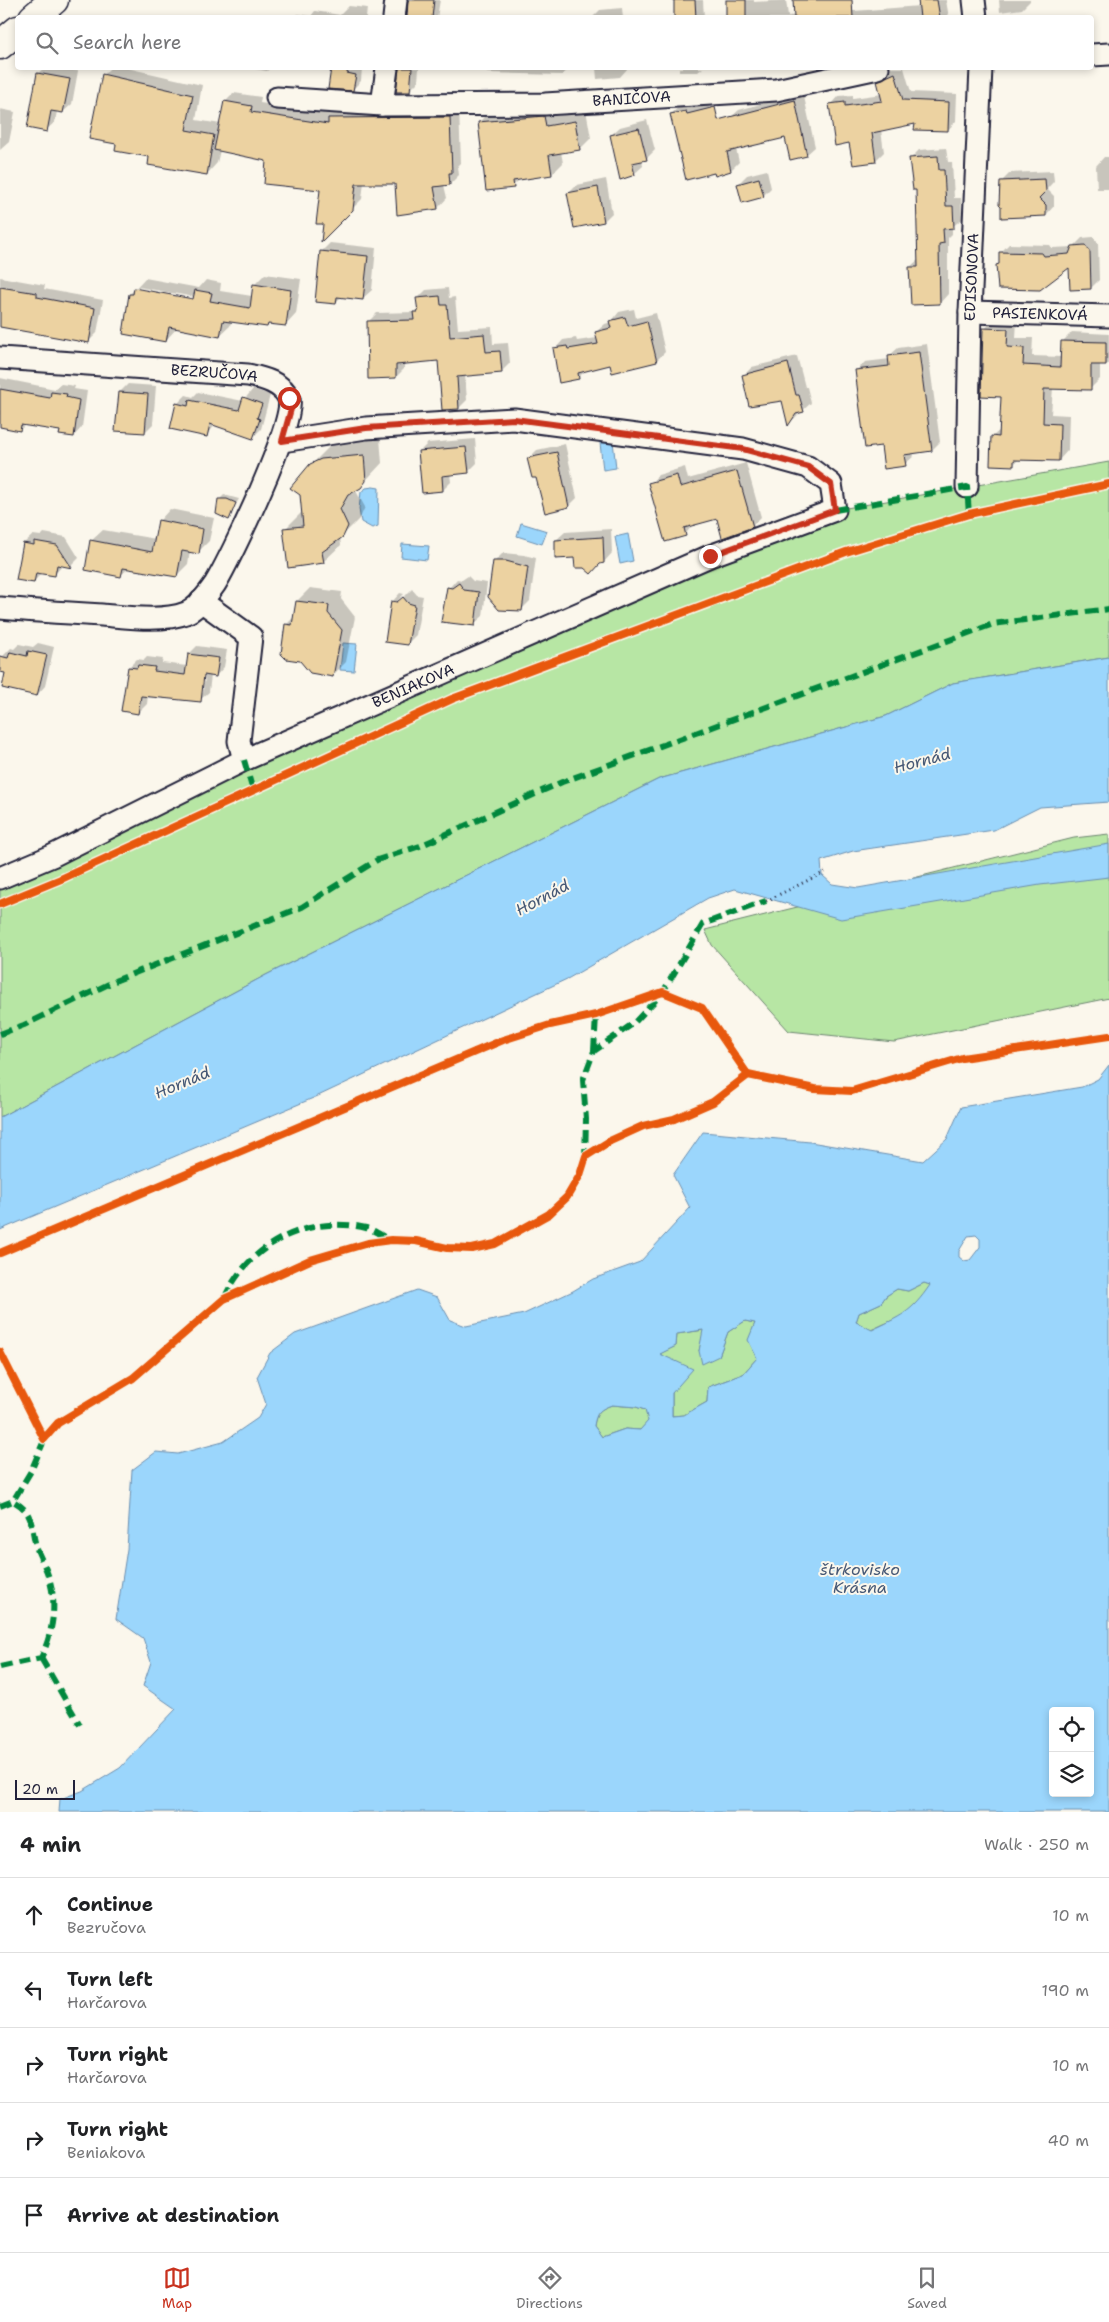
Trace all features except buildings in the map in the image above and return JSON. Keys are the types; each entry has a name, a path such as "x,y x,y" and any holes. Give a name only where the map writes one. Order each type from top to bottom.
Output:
{"main road":[{"path":"36,15 54,0"},
{"path":"0,45 15,32"}],"street":[{"path":"394,15 396,0"},
{"path":"974,0 976,15"},
{"path":"1094,55 1109,54"},
{"path":"382,105 387,70"},
{"name":"BANIČOVA","path":"277,98 382,105 545,104 776,90 869,70"},
{"name":"EDISONOVA","path":"967,486 970,312 981,70"},
{"name":"PASIENKOVÁ","path":"970,312 1109,316"},
{"name":"BEZRUČOVA","path":"0,358 248,375 267,379 280,388 289,398 291,409 282,441 228,558 202,601 187,613 163,617 134,618 0,608"},
{"name":"BENIAKOVA","path":"0,878 52,856 244,760 710,556 835,510 831,484 808,467 743,449 606,429 514,419 366,428 282,441"},
{"path":"202,601 251,638 239,742 244,760"}],"path":[{"path":"766,901 826,872"}],"green space":[{"path":"1109,462 1109,657 953,683 886,716 659,779 266,975 0,1117 0,878 835,510"},
{"path":"1109,834 1109,998 894,1042 789,1031 712,945 705,930 1074,838"},
{"path":"924,1283 931,1285 917,1305 904,1315 871,1330 856,1322 859,1313 881,1303 886,1296 897,1289 908,1291"},
{"path":"745,1321 755,1323 749,1340 757,1358 743,1374 708,1387 707,1402 684,1415 672,1416 672,1393 659,1354 676,1346 677,1334 704,1330 699,1351 719,1356 728,1332"},
{"path":"612,1405 636,1407 645,1410 649,1421 640,1430 625,1429 602,1437 594,1426 596,1417 604,1408"}],"water":[{"path":"613,441 616,468 603,470 600,443"},
{"path":"366,488 379,488 378,526 372,528 361,522 359,509 361,492"},
{"path":"521,523 547,531 542,544 517,536"},
{"path":"628,534 633,561 620,564 615,537"},
{"path":"402,544 429,546 427,560 401,557"},
{"path":"343,643 357,644 354,671 340,670"},
{"name":"Hornád","path":"1109,657 1109,802 1040,807 994,830 853,851 821,861 822,875 832,884 858,888 1109,844 1109,877 1040,885 841,919 735,889 708,898 569,978 318,1096 0,1230 0,1117 266,975 659,779 886,716 953,683"},
{"name":"štrkovisko Krásna","path":"1109,1065 1109,1812 59,1812 60,1799 82,1791 120,1768 176,1709 143,1686 151,1662 143,1638 116,1619 127,1549 132,1470 156,1452 178,1454 223,1442 258,1418 266,1404 257,1377 270,1353 295,1334 417,1290 437,1297 450,1320 466,1326 524,1314 573,1291 593,1279 640,1262 690,1208 673,1175 703,1132 810,1142 923,1161 947,1139 961,1107 1082,1087 1098,1079","holes":["976,1235 980,1239 980,1247 970,1260 964,1261 959,1257 959,1251 968,1236","924,1283 930,1285 917,1302 905,1313 872,1330 856,1322 859,1313 881,1303 886,1296 897,1289 908,1291","745,1321 755,1323 748,1340 757,1358 743,1374 708,1387 707,1402 684,1415 672,1416 672,1393 693,1369 660,1354 676,1346 677,1334 703,1330 699,1351 702,1364 719,1356 728,1332","612,1405 636,1407 645,1410 648,1421 640,1430 625,1429 602,1437 594,1426 596,1417 604,1408"]}],"marked path":[{"path":"835,510 967,487 969,514"},
{"path":"0,1034 24,1025 117,980 302,907 377,860 420,846 562,782 993,624 1109,609"},
{"path":"244,760 253,791"},
{"path":"585,1160 586,1119 583,1080 594,1051 634,1023 663,992 703,924 766,901"},
{"path":"594,1051 596,1015"},
{"path":"224,1299 248,1263 264,1249 282,1238 301,1230 322,1226 344,1225 366,1228 390,1240"},
{"path":"0,1506 13,1501 31,1471 46,1436"},
{"path":"0,1667 41,1658 49,1638 53,1617 51,1586 47,1571 36,1546 31,1520 25,1510 13,1501"},
{"path":"41,1658 80,1725"}],"cycle path":[{"path":"0,904 61,879 452,699 846,552 969,514 1109,484"},
{"path":"0,1253 503,1040 550,1025 596,1015 663,992 702,1008 748,1075 815,1089 852,1091 962,1058 1109,1036"},
{"path":"0,1352 44,1439 58,1423 133,1378 224,1299 310,1260 368,1243 391,1240 416,1241 447,1248 472,1249 495,1244 549,1214 567,1197 580,1175 586,1156 610,1141 643,1126 674,1119 713,1102 748,1075"}],"route":[{"path":"289,398 291,409 282,441 366,428 514,419 606,429 743,449 808,467 831,484 835,510 710,556"}]}
